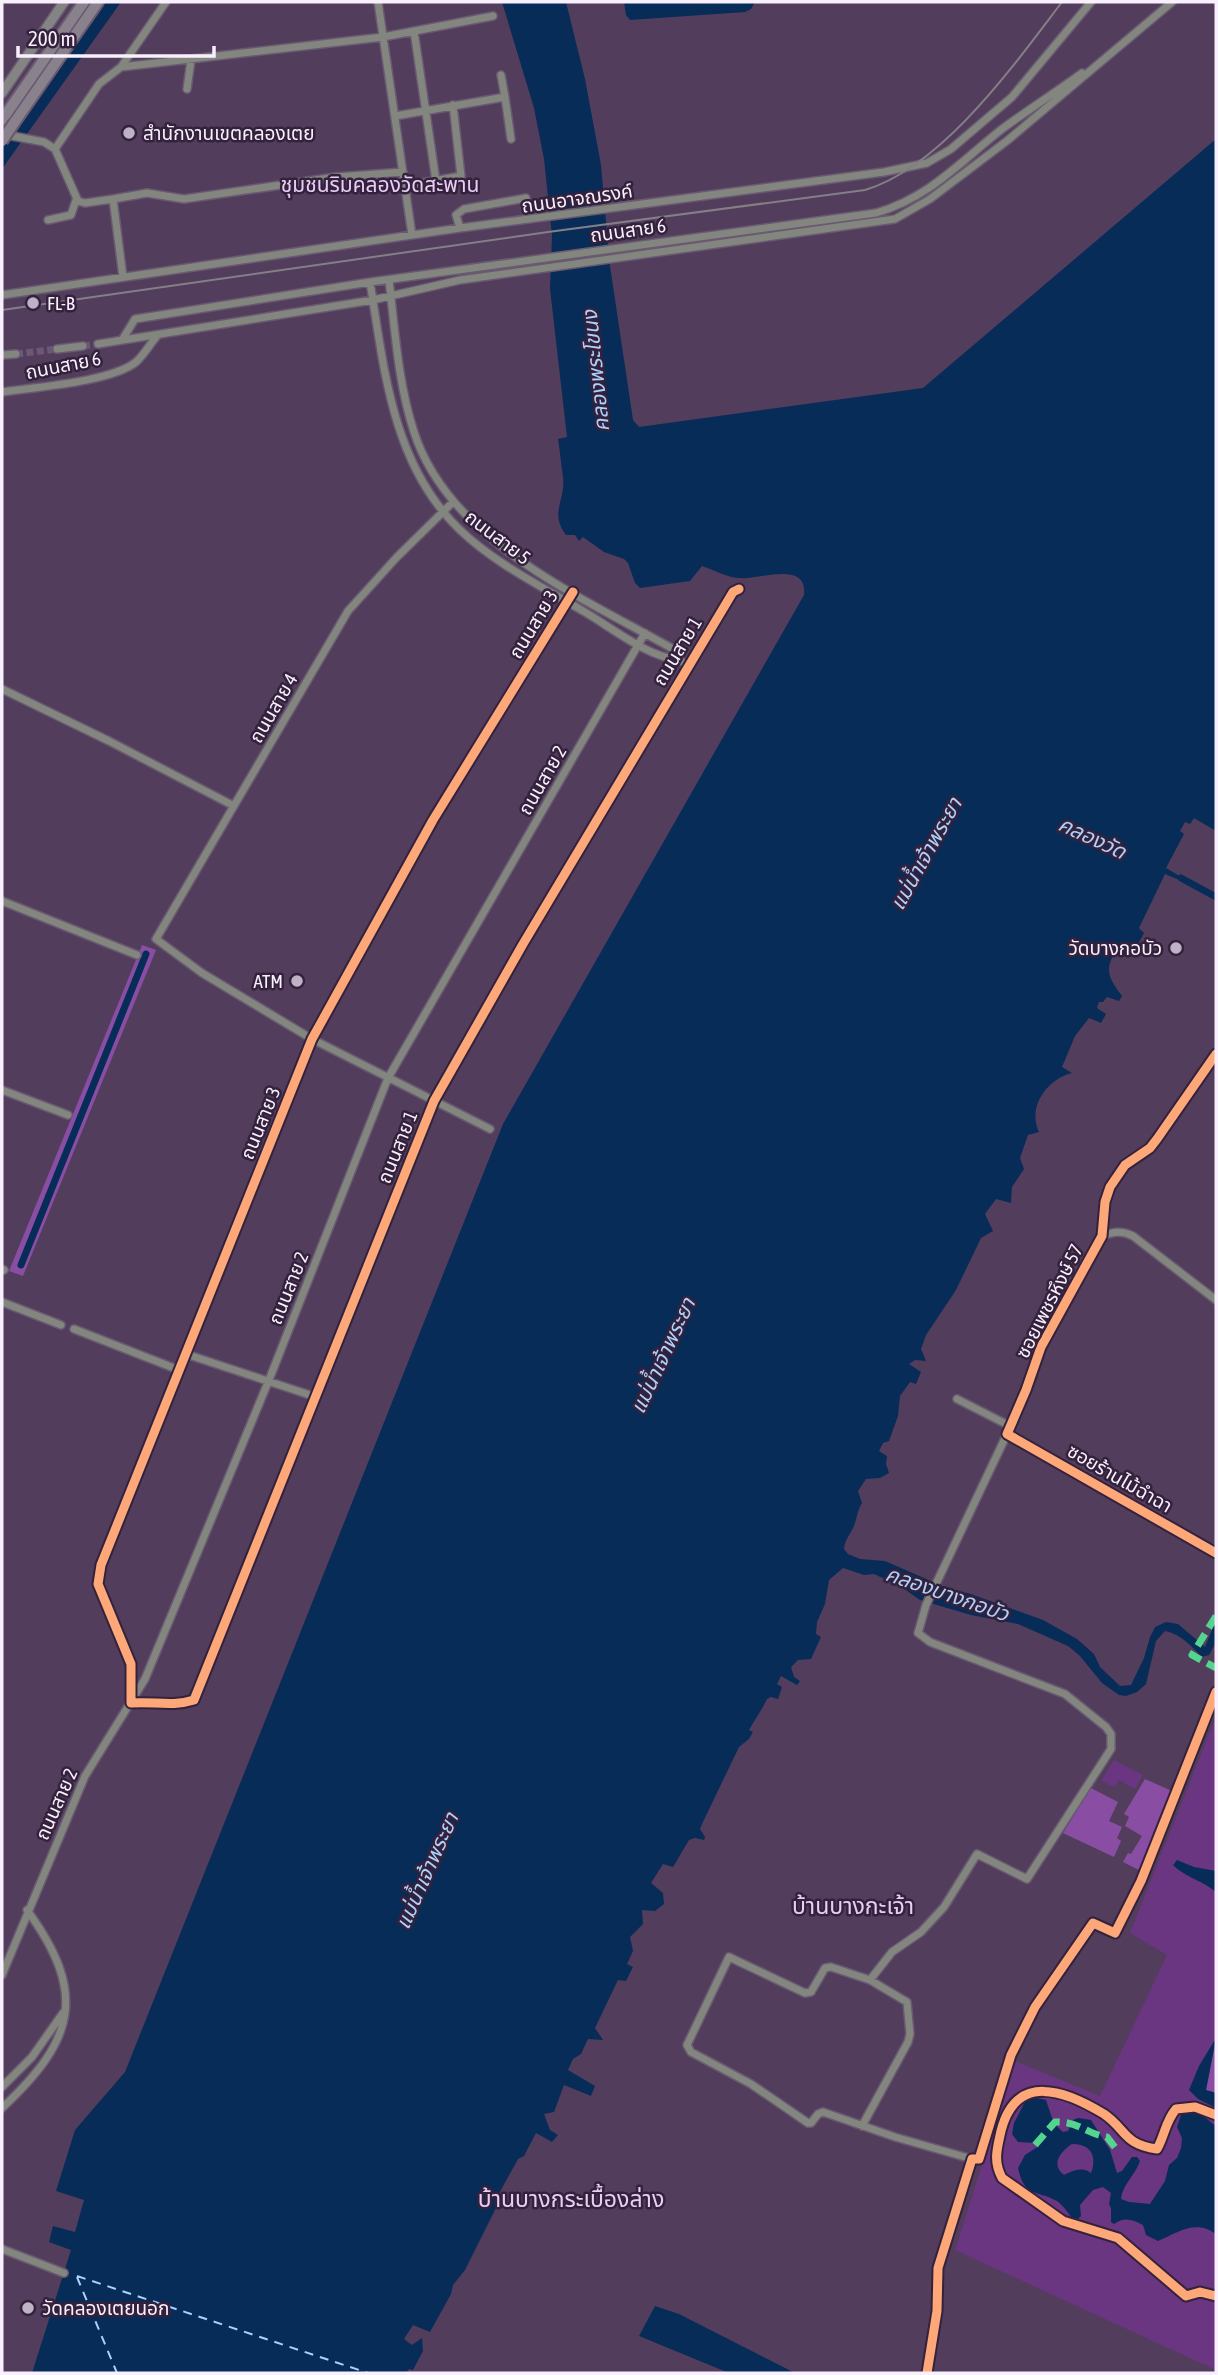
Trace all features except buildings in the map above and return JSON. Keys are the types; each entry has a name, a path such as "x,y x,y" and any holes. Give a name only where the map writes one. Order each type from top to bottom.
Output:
{"highway":[{"path":"2,120 84,2"},
{"path":"2,141 99,2"}],"main road":[{"path":"2,93 64,2"}],"street":[{"path":"55,149 99,84 121,67 166,2"},
{"path":"378,2 412,235"},
{"name":"ถนนอาจณรงค์","path":"2,295 412,235 884,172 933,161 1012,97 1091,2"},
{"name":"ถนนสาย 6","path":"98,344 391,297 460,280 895,219 930,199 1008,140 1172,2"},
{"path":"121,67 383,37 494,16"},
{"path":"414,31 436,181"},
{"name":"ถนนสาย 6","path":"122,340 135,319 370,282 876,213 907,201 956,170 1001,130 1105,57"},
{"path":"187,89 191,60"},
{"path":"501,75 511,139"},
{"path":"395,116 505,97"},
{"path":"405,186 461,176 453,106"},
{"path":"2,134 33,139 47,143 55,149 76,200 71,215 48,220"},
{"path":"76,200 85,203 147,193 184,199 336,177 403,172"},
{"path":"460,229 456,215 464,209 526,198"},
{"path":"113,199 123,277"},
{"name":"ถนนสาย 5","path":"389,280 399,361 414,433 438,481 453,502 486,535 522,561 673,649 677,659"},
{"name":"ถนนสาย 5","path":"370,282 391,401 401,436 420,479 443,511 473,542 524,576 639,644 667,659 677,659 688,666"},
{"name":"ถนนสาย 6","path":"2,392 88,379 123,369 138,360 157,335"},
{"name":"ถนนสาย 6","path":"57,349 83,346"},
{"name":"ถนนสาย 6","path":"2,355 16,354"},
{"name":"ถนนสาย 4","path":"312,1039 202,973 156,939 335,632 354,604 453,502"},
{"name":"ถนนสาย 1","path":"131,1703 148,1702 169,1706 194,1700 434,1101 523,944 688,666 733,593 739,589"},
{"name":"ถนนสาย 3","path":"131,1703 131,1664 104,1601 98,1575 179,1370 312,1039 433,820 573,592"},
{"name":"ถนนสาย 2","path":"2,1975 85,1776 96,1754 131,1703 156,1654 269,1380 387,1078 645,633"},
{"path":"2,688 234,806"},
{"path":"2,901 137,955"},
{"path":"312,1039 490,1129"},
{"name":"ซอยเพชรหึงษ์ 57","path":"870,1980 892,1952 921,1932 944,1907 978,1854 1027,1879 1111,1749 1112,1743 1106,1727 1065,1694 921,1637 918,1628 926,1605 1008,1430 1041,1347 1102,1237 1105,1202 1116,1176 1125,1165 1150,1148 1216,1054"},
{"path":"2,1090 68,1115"},
{"path":"1102,1237 1113,1232 1132,1236 1216,1300"},
{"path":"2,1302 61,1325"},
{"path":"74,1329 179,1370"},
{"path":"186,1353 316,1397"},
{"name":"ซอยร้านไม้ฉำฉา","path":"957,1399 1216,1553"},
{"path":"2,2108 42,2066 60,2035 66,2009 66,1990 61,1969 43,1933 27,1910"},
{"path":"862,2126 910,2034 907,2001 870,1980 831,1967 825,1968 811,1992 805,1993 729,1957 687,2045 691,2052 751,2084 807,2123 811,2123 822,2112 862,2126 972,2159 938,2268 936,2320 927,2373"},
{"path":"2,2087 32,2057 66,2009"},
{"path":"2,2249 64,2273"}],"shaded area":[{"path":"142,945 156,950 23,1276 9,1271"},
{"path":"1216,1717 1216,2370 955,2250 1015,2061 1100,2096 1167,1955 1130,1933"},
{"path":"1114,1760 1143,1775 1135,1789 1119,1780 1114,1787 1101,1781"},
{"path":"1145,1779 1174,1792 1143,1872 1123,1862 1142,1836 1125,1826 1129,1817 1124,1814"},
{"path":"1091,1788 1118,1802 1109,1821 1122,1827 1117,1838 1121,1841 1114,1857 1063,1833"},
{"path":"1216,2040 1216,2093 1206,2090"}],"water":[{"path":"79,2 121,2 2,169 2,115"},
{"path":"502,2 566,2 585,79 601,165 610,266 633,420 639,427 923,388 1216,139 1216,831 1194,818 1190,824 1185,822 1180,831 1184,834 1166,868 1188,881 1184,882 1165,874 1139,928 1144,933 1133,954 1125,948 1117,950 1113,957 1109,974 1122,996 1119,1001 1107,997 1103,1002 1099,1002 1097,1008 1106,1014 1101,1023 1089,1018 1075,1036 1062,1067 1072,1073 1055,1081 1042,1095 1036,1113 1039,1132 1028,1135 1020,1158 1024,1169 1012,1187 1011,1203 996,1199 985,1214 993,1231 981,1238 956,1290 926,1335 921,1349 926,1361 915,1360 909,1364 921,1372 916,1384 910,1382 900,1396 898,1416 889,1441 883,1443 879,1451 887,1456 889,1473 880,1478 866,1479 858,1491 862,1503 844,1549 848,1554 860,1559 885,1561 954,1591 968,1593 1043,1620 1077,1639 1094,1654 1100,1667 1120,1686 1131,1685 1155,1627 1166,1622 1178,1624 1205,1647 1216,1620 1216,1642 1209,1655 1202,1657 1181,1638 1165,1631 1156,1641 1146,1684 1137,1692 1126,1696 1119,1695 1102,1683 1068,1646 1018,1624 971,1615 920,1600 900,1586 874,1574 864,1575 843,1568 829,1580 825,1604 817,1622 816,1634 821,1637 811,1659 798,1660 791,1667 794,1677 800,1681 797,1685 781,1676 777,1684 782,1687 778,1699 767,1699 749,1730 753,1732 739,1747 702,1824 700,1829 704,1840 689,1840 673,1867 663,1864 651,1883 663,1893 664,1904 655,1911 642,1910 643,1924 630,1937 633,1951 627,1964 633,1967 626,1981 618,1980 595,2028 603,2040 588,2039 581,2054 573,2059 568,2070 595,2086 591,2096 564,2085 554,2112 544,2114 550,2130 558,2135 552,2142 536,2133 496,2199 499,2202 430,2332 413,2325 404,2339 412,2345 422,2338 423,2351 413,2370 409,2369 406,2373 32,2373 71,2250 49,2242 53,2226 75,2232 84,2200 56,2191 75,2130 125,2072 503,1124 804,595 803,584 791,575 735,578 702,566 690,581 640,588 624,559 604,552 583,537 579,541 575,535 566,535 561,527 558,513 563,477 558,439 567,437 550,289 552,236 544,159 534,108"},
{"path":"624,2 755,2 751,9 745,12 630,20 626,15"},
{"path":"1177,1860 1194,1867 1216,1871 1216,1892 1173,1865"},
{"path":"1216,2038 1206,2090 1216,2093 1216,2108 1198,2099 1189,2090 1199,2066"},
{"path":"1028,2096 1046,2100 1054,2124 1063,2132 1068,2131 1073,2120 1091,2120 1110,2150 1117,2173 1122,2171 1132,2157 1137,2157 1140,2161 1121,2199 1150,2204 1165,2181 1169,2165 1177,2158 1181,2148 1182,2138 1177,2127 1181,2115 1192,2112 1203,2116 1216,2126 1216,2234 1194,2227 1158,2241 1146,2235 1143,2225 1135,2221 1125,2220 1114,2224 1111,2222 1109,2204 1111,2193 1103,2187 1093,2190 1080,2205 1081,2216 1078,2219 1072,2218 1057,2201 1032,2191 1024,2184 1018,2168 1025,2155 1039,2146 1036,2143 1018,2142 1012,2134 1014,2123","holes":["1072,2144 1091,2152 1091,2173 1081,2170 1064,2175 1057,2162 1064,2150"]},
{"path":"655,2306 679,2314 795,2373 729,2373 639,2336"}],"waterway":[{"name":"คลองวัด","path":"1181,878 1216,897"},
{"path":"21,1265 146,954"}],"ferry route":[{"path":"77,2276 368,2373"},
{"path":"77,2277 117,2373"}],"tunnel":[{"path":"83,346 98,344"},
{"path":"16,354 57,349"}],"railway":[{"path":"2,310 865,190 894,178 922,160 949,137 999,83 1062,2"}],"marked path":[{"path":"1216,1616 1192,1655 1216,1668"},
{"path":"1035,2145 1055,2122 1063,2122 1107,2137 1117,2150"}],"cycle path":[{"path":"573,592 433,820 312,1039 101,1565 98,1584 131,1664 131,1703 178,1703 194,1700 434,1101 523,944 733,592 739,589"},
{"path":"1216,1054 1150,1148 1125,1165 1110,1187 1105,1202 1102,1236 1041,1347 1007,1434 1216,1553"},
{"path":"927,2373 937,2311 938,2268 972,2159 979,2159 1011,2055 1035,2007 1093,1923 1115,1933 1141,1881 1216,1692"},
{"path":"1216,2115 1195,2107 1176,2109 1157,2149 1138,2144 1104,2114 1074,2098 1044,2091 1030,2093 1018,2100 1008,2112 997,2155 997,2166 1002,2178 1063,2221 1118,2238 1186,2296 1200,2292 1216,2296"}],"place":[{"name":"สำนักงานเขตคลองเตย","path":"129,133"},
{"name":"FL-B","path":"33,303"},
{"name":"วัดบางกอบัว","path":"1176,948"},
{"name":"ATM","path":"297,981"},
{"name":"วัดคลองเตยนอก","path":"28,2308"}],"district":[{"name":"ชุมชนริมคลองวัดสะพาน","path":"380,185"},
{"name":"บ้านบางกะเจ้า","path":"853,1906"},
{"name":"บ้านบางกระเบื้องล่าง","path":"571,2199"}],"water label":[{"name":"คลองพระโขนง","path":"596,371"},
{"name":"แม่น้ำเจ้าพระยา","path":"926,854"},
{"name":"แม่น้ำเจ้าพระยา","path":"663,1356"},
{"name":"คลองบางกอบัว","path":"947,1594"},
{"name":"แม่น้ำเจ้าพระยา","path":"427,1871"}]}
